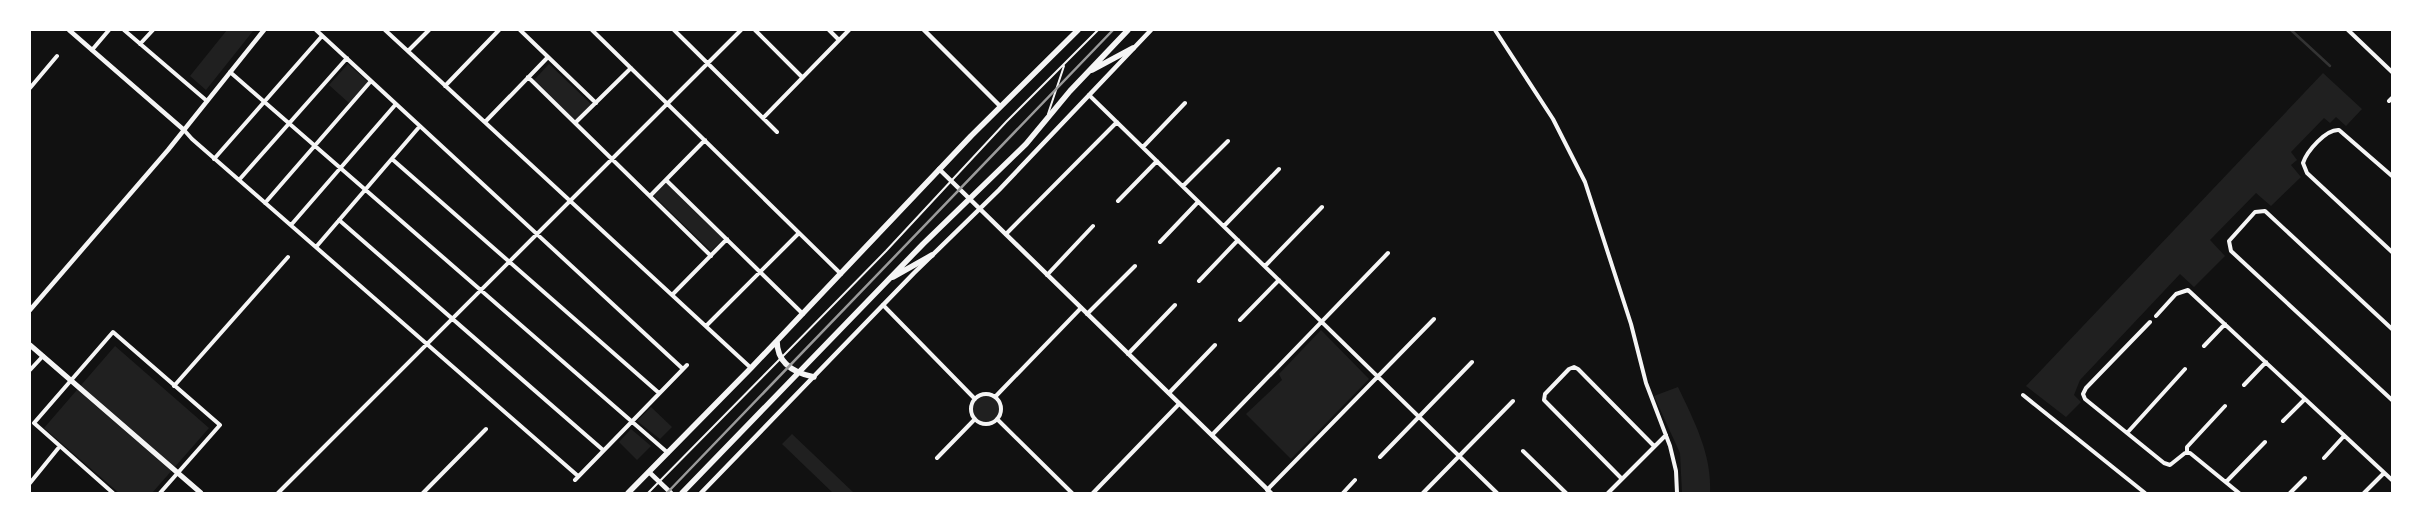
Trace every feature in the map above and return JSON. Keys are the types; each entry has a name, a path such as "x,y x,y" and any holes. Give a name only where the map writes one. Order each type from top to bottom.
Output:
{"main road":[{"path":"628,493 803,314 1000,106 1078,30"},
{"path":"682,493 887,281 970,200 1044,123 1086,73 1128,30"},
{"path":"1086,73 1133,48"},
{"path":"887,281 932,255"},
{"path":"777,341 781,358 798,373 814,376"},
{"path":"30,345 201,493"}],"street":[{"path":"69,30 426,343 576,478 687,365"},
{"path":"92,50 109,30"},
{"path":"124,30 207,101"},
{"path":"140,44 153,30"},
{"path":"316,30 683,368"},
{"path":"385,30 751,368"},
{"path":"408,51 429,30"},
{"path":"445,86 499,30"},
{"path":"520,30 596,103"},
{"path":"592,30 841,274"},
{"path":"674,30 777,132"},
{"path":"278,493 412,356 571,201 741,30"},
{"path":"755,30 802,78"},
{"path":"829,30 839,40"},
{"path":"763,118 849,30"},
{"path":"924,30 1000,106"},
{"path":"701,493 932,255 980,209 1151,30"},
{"path":"1495,30 1549,111 1585,182 1630,324 1646,383 1675,464 1677,493"},
{"path":"2348,30 2392,72"},
{"path":"30,310 184,130 262,31"},
{"path":"214,159 322,36"},
{"path":"30,88 57,56"},
{"path":"485,122 548,57"},
{"path":"239,180 346,58"},
{"path":"575,123 631,68"},
{"path":"230,72 668,453"},
{"path":"528,78 711,256"},
{"path":"265,203 371,81"},
{"path":"1089,94 1497,493"},
{"path":"1142,147 1185,103"},
{"path":"291,225 396,104"},
{"path":"1006,234 1117,122"},
{"path":"316,247 420,126"},
{"path":"2392,176 2345,133 2336,129 2327,133 2306,156 2304,166 2307,173 2392,252"},
{"path":"650,196 705,140"},
{"path":"1182,186 1228,140"},
{"path":"392,159 659,393"},
{"path":"1118,201 1157,161"},
{"path":"939,169 1269,491 1434,319"},
{"path":"1224,226 1279,169"},
{"path":"666,180 803,314"},
{"path":"1160,242 1198,202"},
{"path":"1265,266 1322,206"},
{"path":"2392,330 2265,211 2255,212 2229,241 2231,251 2392,400"},
{"path":"339,220 603,450"},
{"path":"1047,275 1093,226"},
{"path":"706,326 799,233"},
{"path":"672,295 727,239"},
{"path":"1199,280 1238,240"},
{"path":"1212,435 1388,253"},
{"path":"174,386 288,257"},
{"path":"1088,314 1135,266"},
{"path":"1240,320 1279,280"},
{"path":"2156,316 2176,294 2188,290 2392,480"},
{"path":"883,305 975,399"},
{"path":"1128,354 1175,305"},
{"path":"995,397 1081,308"},
{"path":"2150,322 2083,394 2085,398 2164,463 2170,465 2187,453"},
{"path":"2204,346 2225,324"},
{"path":"113,493 34,423 114,332 220,425 160,493"},
{"path":"1169,393 1215,345"},
{"path":"30,370 43,356"},
{"path":"1380,457 1472,362"},
{"path":"2244,385 2266,362"},
{"path":"1622,479 1544,398 1569,370 1576,368 1654,446"},
{"path":"2127,433 2185,369"},
{"path":"985,394 995,397 1001,408 997,419 988,424 975,419 971,406 975,399 985,394"},
{"path":"2023,395 2145,493"},
{"path":"2284,422 2305,399"},
{"path":"1423,493 1513,401"},
{"path":"1093,493 1179,404"},
{"path":"2187,453 2187,447 2225,406"},
{"path":"937,458 975,419"},
{"path":"997,419 1072,493"},
{"path":"423,493 486,429"},
{"path":"1608,493 1666,435"},
{"path":"2324,458 2344,436"},
{"path":"2226,482 2265,442"},
{"path":"30,482 60,446"},
{"path":"1523,451 1566,493"},
{"path":"2187,453 2190,453 2239,493"},
{"path":"649,472 671,493"},
{"path":"2364,493 2384,473"},
{"path":"2290,493 2304,478"},
{"path":"1342,493 1355,480"},
{"path":"1613,488 1617,493"}],"lane":[{"path":"648,493 952,181 1006,122 1098,30"},
{"path":"1044,123 1064,66"}],"shaded area":[{"path":"227,30 253,31 206,90 190,76"},
{"path":"348,64 368,82 349,103 329,85"},
{"path":"549,64 592,105 575,120 534,80"},
{"path":"2323,73 2362,109 2346,126 2336,117 2330,123 2324,118 2291,152 2297,160 2291,165 2301,177 2271,206 2256,193 2210,240 2225,256 2194,287 2180,274 2080,380 2074,395 2081,402 2066,417 2026,386"},
{"path":"666,183 724,238 711,251 654,196"},
{"path":"1321,330 1369,379 1291,459 1246,414 1282,380 1279,374"},
{"path":"115,346 209,428 152,493 119,493 44,428"},
{"path":"1678,387 1696,425 1705,451 1710,479 1710,493 1682,493 1680,453 1654,396"},
{"path":"986,396 995,400 999,409 995,418 986,422 977,418 973,409 977,400"},
{"path":"651,407 672,427 660,439 637,421"},
{"path":"631,429 651,446 637,460 619,442"},
{"path":"792,434 854,493 833,493 782,444"}],"waterway":[{"path":"2291,30 2330,66"}],"railway":[{"path":"667,493 1113,30"}]}
